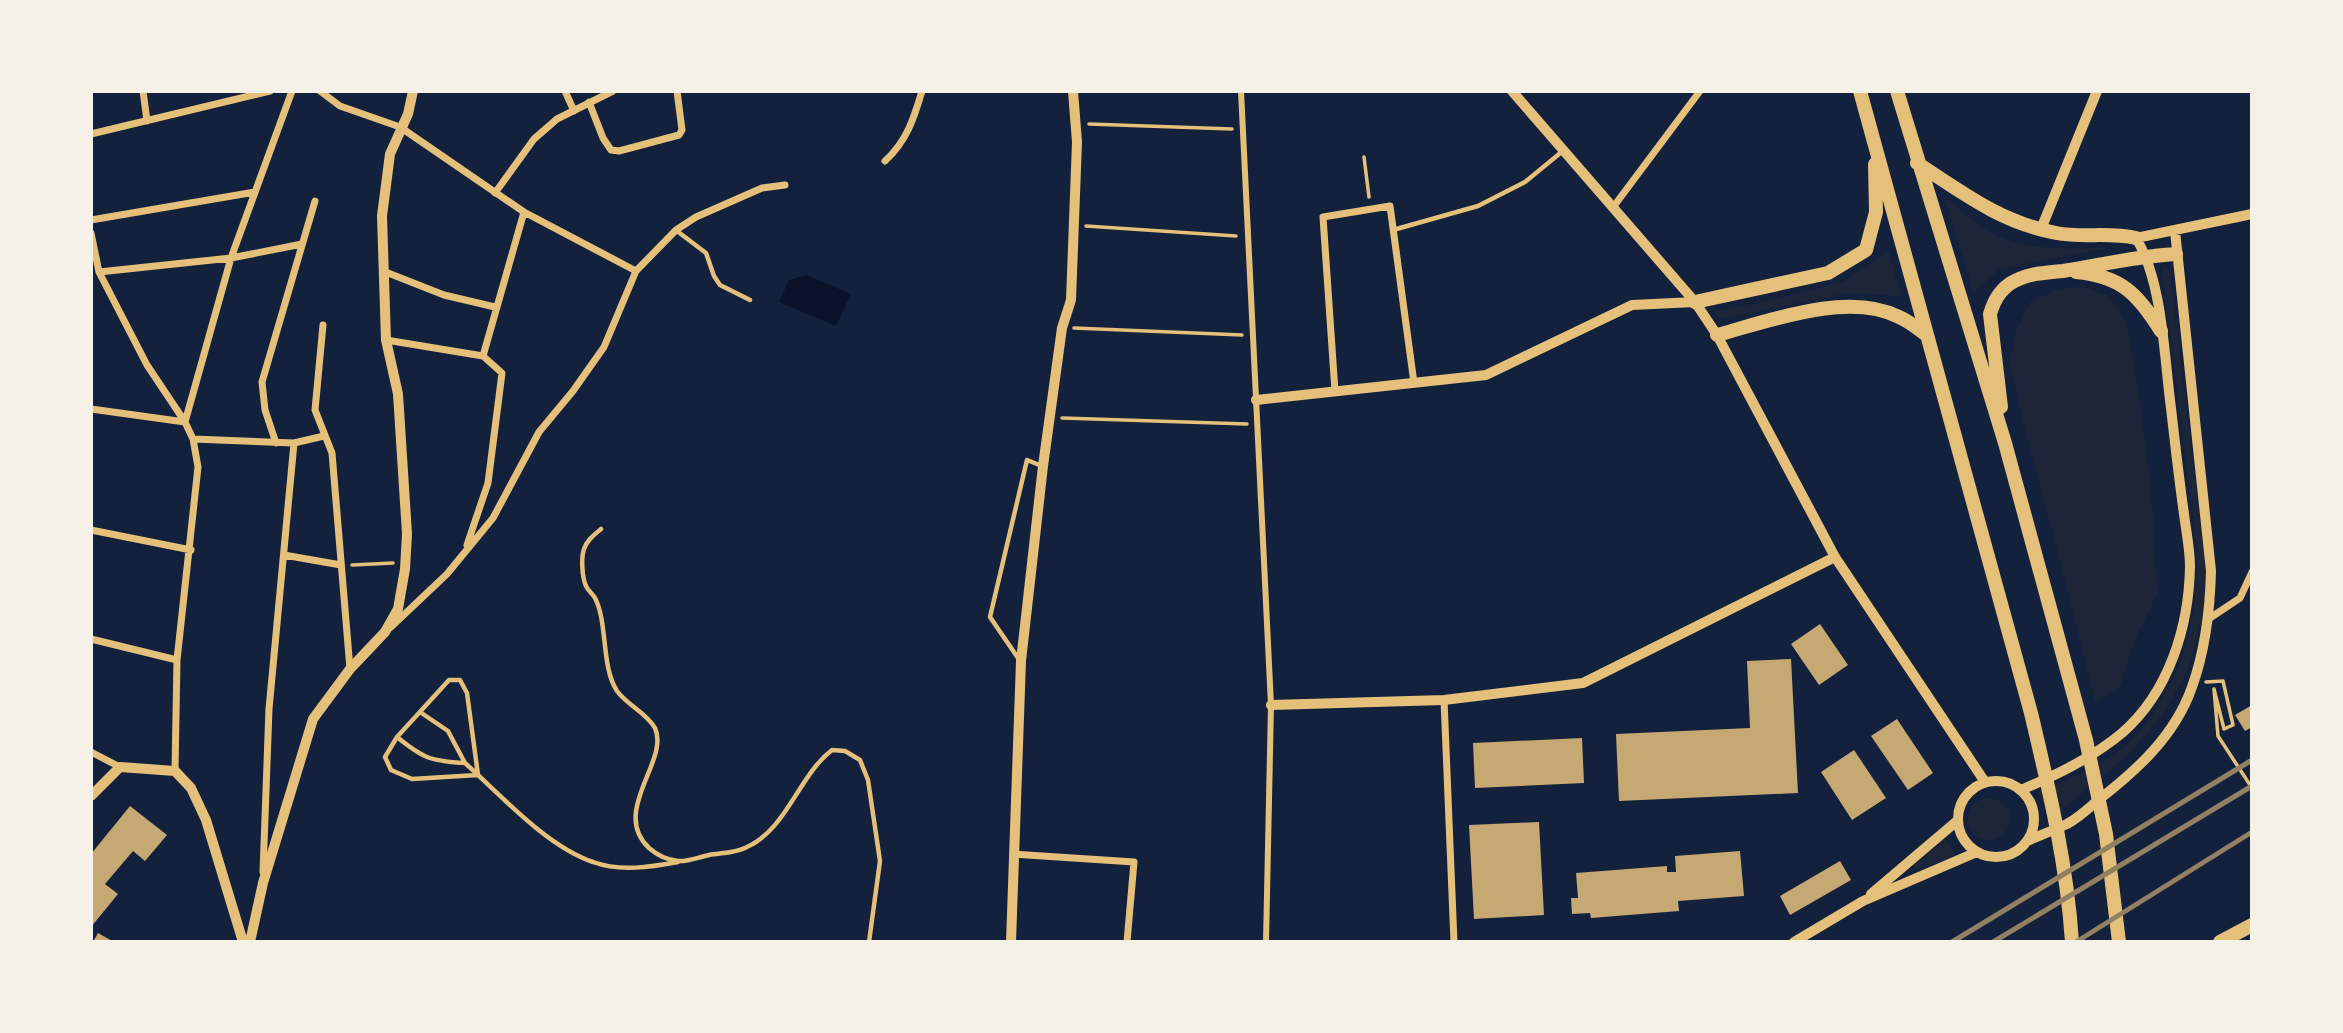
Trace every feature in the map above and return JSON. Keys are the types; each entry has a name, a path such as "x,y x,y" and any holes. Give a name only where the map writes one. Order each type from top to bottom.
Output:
{"highway":[{"path":"1860,91 2031,713 2055,811 2066,879 2072,942"},
{"path":"1897,91 1917,163 2006,443 2071,685 2096,782 2106,835 2119,942"},
{"path":"1695,302 1828,273 1866,250 1876,212 1874,141"},
{"path":"1917,163 2011,221 2059,233 2123,235 2136,239"},
{"path":"2006,443 1990,326 1993,305 2003,289 2037,272 2176,254"},
{"path":"2061,271 2105,277 2129,289 2161,331"},
{"path":"1717,335 1799,313 1838,307 1874,309 1899,316 1927,335"},
{"path":"2220,942 2252,927"},
{"path":"2249,942 2252,927"}],"street":[{"path":"143,91 147,121"},
{"path":"91,134 270,91"},
{"path":"185,422 231,258 292,91"},
{"path":"320,91 340,106 400,127 524,212 636,271"},
{"path":"385,632 398,609 407,534 398,394 386,340 382,216 390,154 408,114 413,91"},
{"path":"565,91 573,111"},
{"path":"495,193 534,139 557,119 612,91"},
{"path":"589,102 603,138 611,150 619,151 679,135 682,130 677,91"},
{"path":"886,161 899,149 911,128 922,91"},
{"path":"1011,942 1021,661 1049,418 1062,328 1071,300 1076,124 1073,91"},
{"path":"1241,91 1271,705 1266,942"},
{"path":"1512,91 1695,302 1717,335 1835,556 1985,782"},
{"path":"1614,206 1700,91"},
{"path":"2040,229 2097,91"},
{"path":"250,942 263,883 313,719 349,669 447,574 493,518 539,432 573,391 604,347 636,271 676,230 696,217 762,188 785,185"},
{"path":"91,220 255,192"},
{"path":"276,443 265,410 262,382 315,201"},
{"path":"1335,391 1323,217 1390,206 1414,383"},
{"path":"483,356 524,212"},
{"path":"2021,790 2059,774 2123,732 2155,695 2180,640 2190,565 2161,331 2147,256 2136,239 2252,214"},
{"path":"2028,841 2034,820 2028,799 2021,790 2004,782 1985,782 1968,793 1962,802 1957,821 1963,839 1977,852 1990,857 2017,851 2028,841 2069,823 2143,764 2168,731 2194,683 2207,620 2211,571 2175,230"},
{"path":"91,233 99,272 147,365 185,422 193,439 198,467 177,660 175,771"},
{"path":"99,272 231,258 302,244"},
{"path":"383,271 444,295 495,307"},
{"path":"1256,400 1486,375 1632,305 1695,302"},
{"path":"324,325 315,410 332,453 349,669"},
{"path":"386,340 483,356 502,373 488,483 462,555"},
{"path":"91,409 185,422"},
{"path":"193,439 294,443 324,436"},
{"path":"263,883 269,709 294,443"},
{"path":"91,530 191,550"},
{"path":"284,555 341,565"},
{"path":"1271,705 1444,700 1583,683 1835,556"},
{"path":"2207,620 2240,598 2252,572"},
{"path":"91,639 177,660"},
{"path":"1444,700 1454,942"},
{"path":"91,752 120,767 175,771 191,788 206,820 243,942"},
{"path":"91,796 120,767"},
{"path":"1863,901 1957,821"},
{"path":"1794,942 1863,901 1977,852"},
{"path":"1014,854 1134,862 1127,942"}],"lane":[{"path":"1394,230 1478,206 1525,181 1564,150"},
{"path":"676,230 706,253 720,285 750,300"},
{"path":"1021,661 990,617 1027,460 1043,466"},
{"path":"601,529 590,538 583,551 586,587 595,598 616,689 629,705 649,721 657,739 657,749 639,793 636,822 644,843 657,855 679,862"},
{"path":"449,680 460,680 467,693 478,775 412,779 391,770 385,757 397,737 449,680"},
{"path":"420,712 448,731 465,763 549,837 593,863 618,867 648,867 746,848 765,835 818,760 832,750 845,751 860,760 868,780 880,861 870,942"},
{"path":"397,737 417,754 434,761 465,763"}],"path":[{"path":"1076,124 1242,130"},
{"path":"1364,157 1370,209"},
{"path":"1074,225 1248,236"},
{"path":"1062,328 1253,335"},
{"path":"1049,418 1257,424"},
{"path":"341,565 405,562"},
{"path":"2194,683 2223,681 2234,725 2224,729 2214,689 2218,736 2252,788"}],"shaded area":[{"path":"1944,197 1982,227 2012,241 2046,248 2113,247 1999,269 1974,293"},
{"path":"1889,251 1901,296 1848,293 1719,319 1715,311 1781,298 1845,281"},
{"path":"2166,264 2170,274 2205,560 2203,604 2196,643 2183,678 2166,709 2143,737 2117,764 2052,816 2037,793 2101,763 2134,738 2164,695 2179,665 2189,634 2194,604 2195,543 2162,272"},
{"path":"806,275 851,294 836,326 779,302 789,280"},
{"path":"2083,286 2110,297 2127,323 2142,414 2153,513 2157,594 2134,642 2120,687 2095,702 2010,363 2016,330 2031,301 2057,290"},
{"path":"1989,798 2004,804 2010,819 2004,834 1989,840 1974,834 1968,819 1974,804"},
{"path":"1946,839 1956,856 1916,870 1913,865"}],"building":[{"path":"1820,624 1848,665 1819,685 1791,644"},
{"path":"1791,659 1798,793 1619,801 1616,734 1750,728 1747,661"},
{"path":"2252,705 2252,727 2245,731 2235,715"},
{"path":"1897,719 1933,773 1908,790 1871,736"},
{"path":"1582,738 1584,783 1475,788 1473,743"},
{"path":"1854,750 1886,798 1852,820 1821,772"},
{"path":"130,806 167,835 145,861 133,851 105,884 118,894 91,927 91,854"},
{"path":"1539,822 1544,915 1474,919 1469,825"},
{"path":"1740,851 1744,896 1678,901 1679,911 1591,918 1590,913 1572,914 1571,898 1578,898 1576,873 1667,866 1667,872 1676,872 1675,856"},
{"path":"1840,861 1851,880 1790,915 1780,896"},
{"path":"98,933 114,942 93,942"}],"railway":[{"path":"1952,942 2252,760"},
{"path":"1993,942 2252,786"},
{"path":"2076,942 2252,832"}]}
